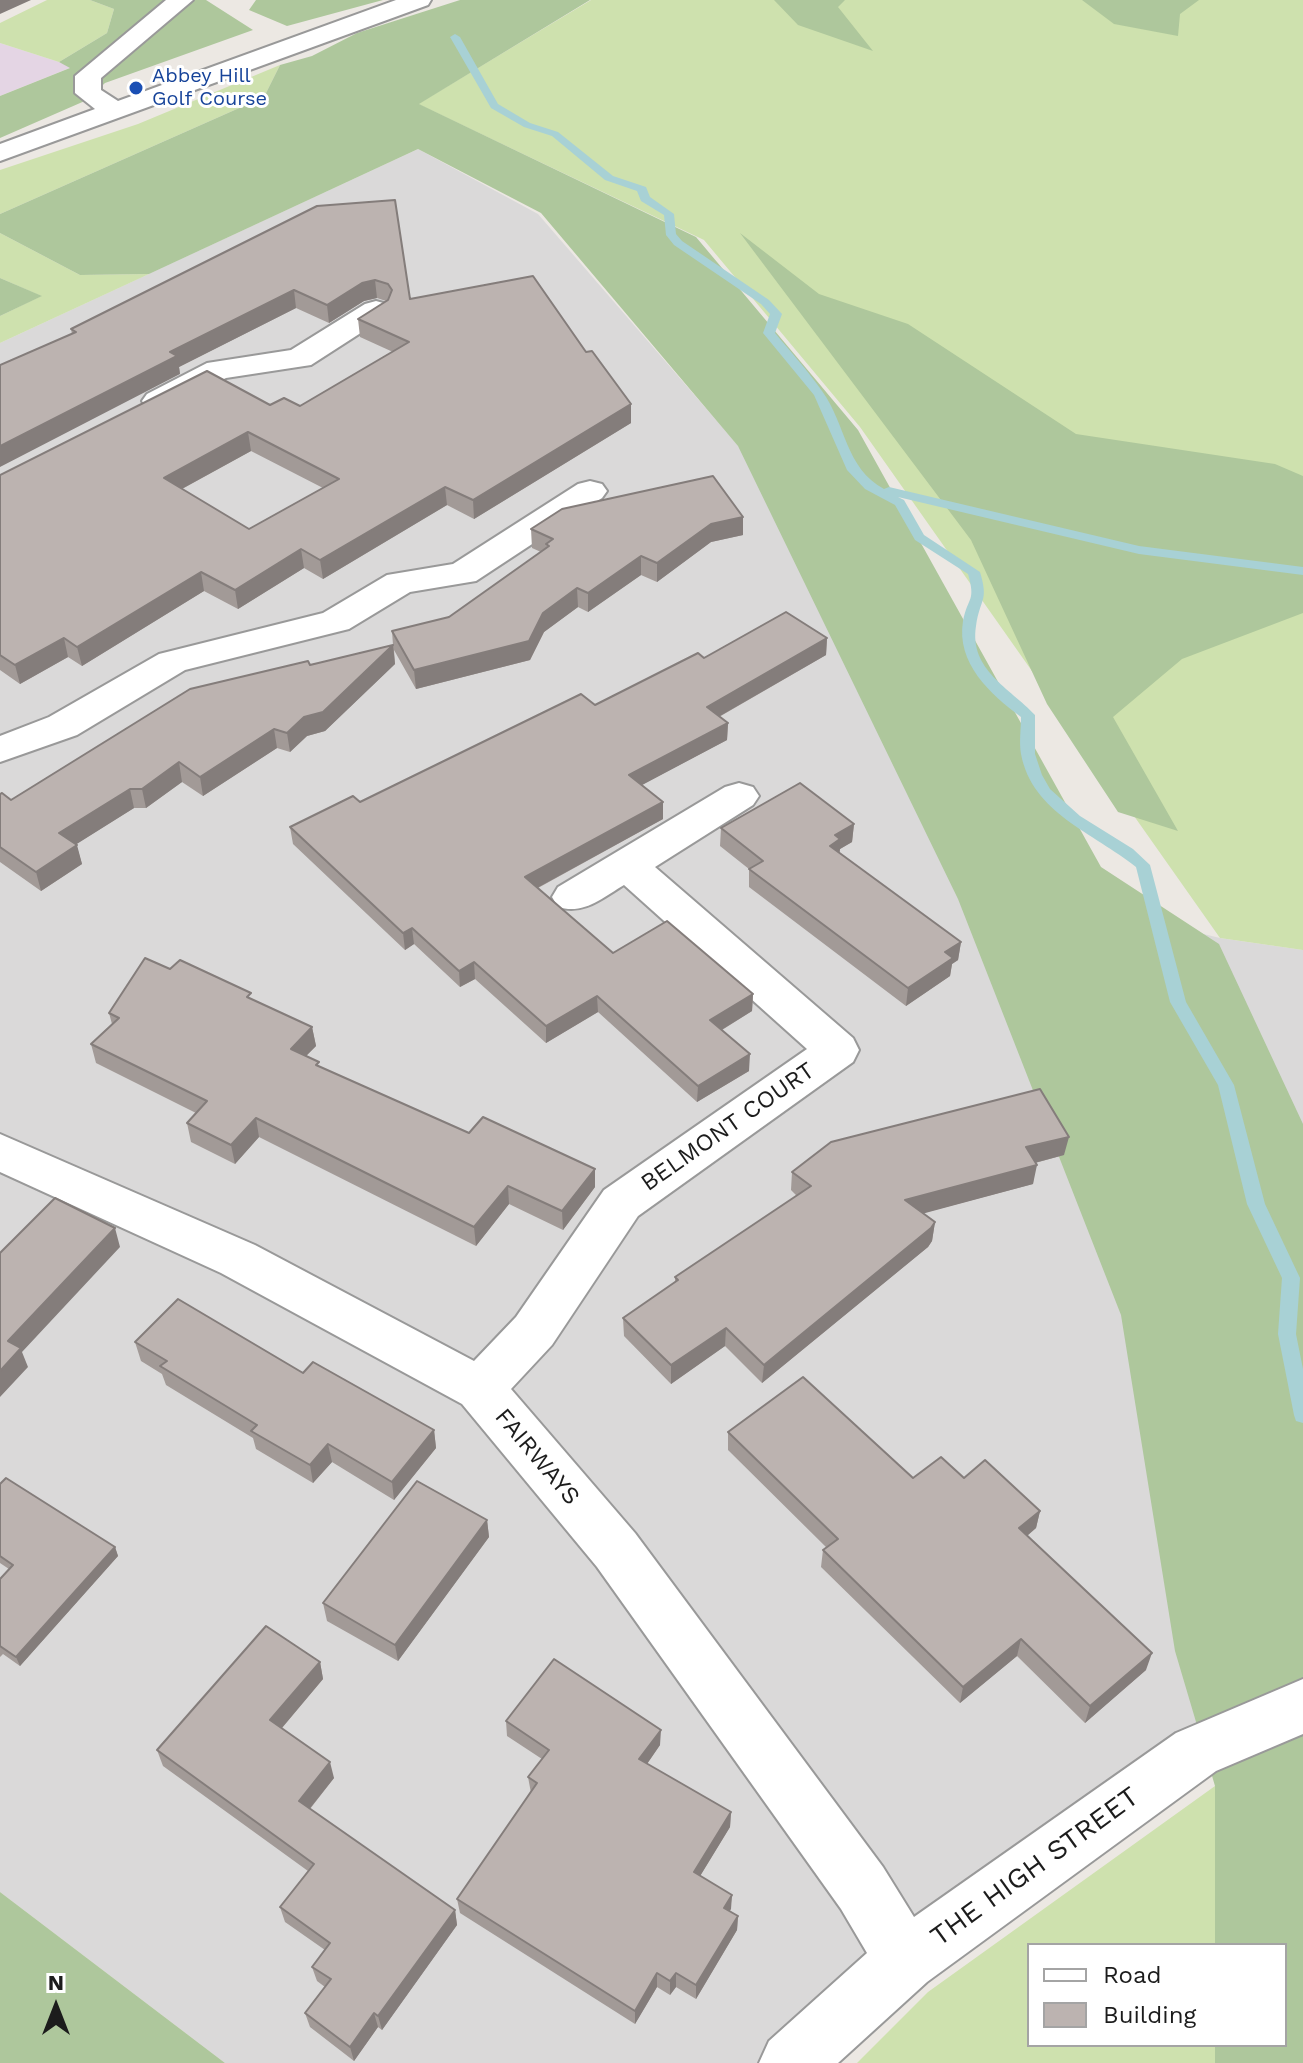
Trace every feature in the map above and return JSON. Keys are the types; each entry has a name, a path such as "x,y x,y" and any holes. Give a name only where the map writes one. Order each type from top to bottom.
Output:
{"street":[{"path":"116,111 88,93 88,76 181,0"},
{"path":"0,153 419,0"},
{"path":"136,412 218,370 300,358 376,310"},
{"path":"0,750 63,726 172,662 336,621 400,583 463,573 590,491"},
{"path":"573,897 739,796"},
{"name":"BELMONT COURT","path":"480,1389 534,1331 621,1203 837,1050 627,865"},
{"name":"FAIRWAYS","path":"2,1156 238,1259 480,1389 616,1550 862,1888 905,1960"},
{"name":"THE HIGH STREET","path":"791,2063 905,1960 1196,1752 1303,1706"}],"shaded area":[{"path":"0,43 59,62 72,67 0,96"},
{"path":"418,149 538,214 742,450 971,878 1220,938 1303,950 1303,1706 791,2063 225,2063 0,1892 0,343"}],"green space":[{"path":"47,0 90,0 114,9 107,33 59,62 0,43 0,23"},
{"path":"90,0 206,0 253,30 105,83 87,100 0,138 0,96 70,68 59,62 107,33 114,9"},
{"path":"256,0 383,0 287,26 249,10"},
{"path":"460,0 590,0 419,104 696,237 858,430 1101,867 1219,944 1303,1124 1303,2063 1215,2063 1215,2047 1287,2047 1287,1943 1215,1943 1215,1786 1175,1651 1121,1315 958,899 738,446 541,213 418,149 149,274 80,275 0,233 0,214 264,97 280,65 312,56 357,33"},
{"path":"591,0 1303,0 1303,950 1220,938 860,427 704,240 418,104"},
{"path":"774,0 845,0 838,7 873,51 798,25"},
{"path":"1082,0 1199,0 1180,14 1178,36 1114,24"},
{"path":"280,65 264,97 0,214 0,170 138,124"},
{"path":"0,233 80,275 149,274 0,343 0,316 41,296 0,278"},
{"path":"740,233 819,294 908,324 1076,434 1275,464 1303,476 1303,613 1182,659 1113,717 1178,831 1118,812 1047,704 971,540"},
{"path":"0,278 42,296 0,316"},
{"path":"1215,1786 1215,1943 1027,1943 1027,2047 1215,2047 1215,2063 857,2063 928,1992"},
{"path":"0,1892 225,2063 0,2063"}],"building":[{"path":"395,200 410,299 533,276 586,352 592,351 631,404 473,500 445,487 320,560 301,549 235,590 201,572 77,647 64,638 15,665 0,655 0,475 207,371 270,405 284,398 300,406 409,342 358,319 388,300 392,290 388,284 375,280 362,283 327,305 294,290 170,352 177,356 0,446 0,365 76,332 71,329 317,206","holes":["248,432 339,479 249,529 164,478"]},
{"path":"713,476 743,517 711,524 657,563 641,556 588,593 577,588 543,613 529,641 414,670 392,631 449,617 549,546 546,544 553,539 531,529 562,509"},
{"path":"786,612 827,638 707,707 728,723 629,775 663,802 525,877 613,953 667,921 753,994 710,1020 750,1054 698,1086 597,996 546,1026 474,962 459,971 412,928 403,933 290,827 353,796 360,802 581,694 595,705 698,653 704,658"},
{"path":"393,645 323,712 304,717 287,733 274,729 200,777 179,762 142,789 130,789 59,833 77,845 36,872 0,847 0,794 11,800 190,689"},
{"path":"800,783 854,824 835,835 840,839 830,846 961,942 945,952 953,958 908,988 749,869 763,861 721,828"},
{"path":"145,958 170,969 180,960 251,993 247,997 312,1027 291,1049 319,1062 316,1065 469,1133 483,1117 595,1169 562,1211 508,1186 474,1227 256,1118 231,1145 187,1123 207,1101 91,1044 119,1018 109,1013"},
{"path":"1040,1089 1069,1137 1026,1147 1037,1165 905,1200 935,1222 931,1228 764,1365 726,1328 671,1365 623,1318 678,1280 675,1277 811,1186 792,1172 831,1142"},
{"path":"55,1198 115,1228 8,1341 21,1348 0,1371 0,1253"},
{"path":"178,1299 303,1373 313,1362 434,1430 392,1482 328,1444 310,1465 251,1431 257,1425 160,1366 167,1361 135,1342"},
{"path":"803,1377 913,1478 941,1457 964,1478 985,1460 1040,1511 1019,1528 1152,1653 1090,1706 1021,1639 963,1687 823,1550 838,1539 728,1432"},
{"path":"6,1478 115,1547 16,1657 0,1646 0,1579 13,1565 0,1556 0,1484"},
{"path":"417,1481 487,1520 395,1645 323,1603"},
{"path":"266,1626 320,1662 270,1720 330,1762 299,1801 455,1910 378,2016 374,2013 350,2047 305,2013 331,1979 312,1967 330,1943 280,1907 314,1864 157,1750"},
{"path":"554,1659 661,1730 639,1759 731,1812 694,1872 732,1895 724,1908 738,1916 696,1985 676,1973 670,1981 657,1973 635,2011 457,1899 537,1783 528,1777 549,1750 506,1721"}],"waterway":[{"path":"455,37 494,106 527,125 555,134 609,178 642,189 645,199 669,214 671,235 678,243 765,302 776,314 769,333 819,394 851,467 869,486 900,503 919,537 974,572 980,593 971,613 968,631 970,647 985,677 1028,715 1027,749 1034,775 1059,807 1143,865 1178,1002 1226,1085 1256,1204 1291,1278 1287,1334 1303,1415"},
{"path":"889,491 1139,550 1303,571"}],"place":[{"name":"Abbey Hill Golf Course","path":"136,88"}]}
